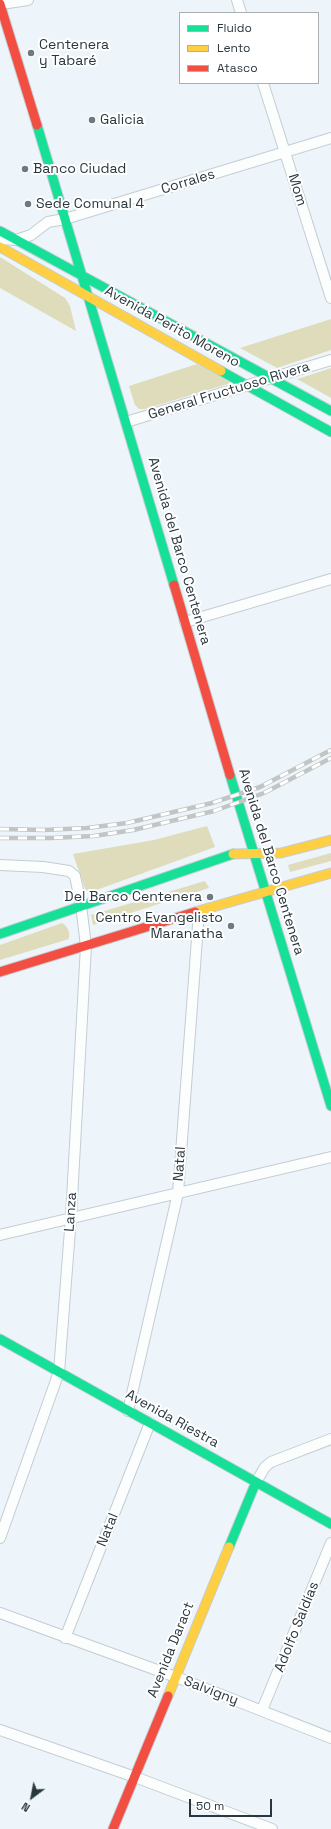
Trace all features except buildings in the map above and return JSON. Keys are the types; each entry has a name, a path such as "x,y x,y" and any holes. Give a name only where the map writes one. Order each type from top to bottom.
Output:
{"main road":[{"name":"Avenida del Barco Centenera","path":"0,4 89,296 253,854 331,1106"},
{"name":"Avenida Perito Moreno","path":"0,231 331,411"},
{"name":"Avenida Perito Moreno","path":"0,246 331,432"},
{"path":"0,934 230,854 281,854 331,840"},
{"path":"0,972 199,912 242,897 331,873"},
{"name":"Avenida Riestra","path":"0,1339 331,1524"},
{"name":"Avenida Daract","path":"113,1829 256,1482"}],"street":[{"path":"0,0 8,3 28,0"},
{"path":"237,0 241,12"},
{"name":"Mom","path":"264,84 331,298"},
{"name":"Corrales","path":"0,239 16,240 30,235 48,222 65,219 331,138"},
{"name":"General Fructuoso Rivera","path":"126,422 331,360"},
{"path":"185,622 331,579"},
{"name":"Lanza","path":"0,865 63,869 69,871 74,876 81,905 86,946 71,1217 59,1372 0,1538"},
{"name":"Natal","path":"128,1410 178,1193 199,912"},
{"path":"0,1235 71,1217 331,1157"},
{"name":"Natal","path":"65,1638 150,1423"},
{"path":"256,1482 265,1467 271,1462 331,1439"},
{"name":"Adolfo Saldías","path":"262,1710 331,1543"},
{"name":"Salvigny","path":"0,1613 65,1638 176,1677 331,1738"},
{"path":"0,1730 134,1777 272,1829"}],"shaded area":[{"path":"0,257 65,298 70,306 76,331 0,288"},
{"path":"331,319 331,350 277,368 240,348"},
{"path":"197,364 231,383 145,409 139,409 135,405 129,386"},
{"path":"331,368 331,398 297,379 301,378"},
{"path":"207,826 215,847 91,892 85,889 73,854 154,840"},
{"path":"331,853 331,861 290,872 288,865"},
{"path":"205,881 209,888 93,925 91,915"},
{"path":"62,923 68,930 69,939 0,960 0,945"}],"railway":[{"path":"0,829 44,830 87,828 127,823 212,803 260,787 331,750"},
{"path":"0,838 94,836 133,830 214,811 264,793 331,758"}],"traffic: fast":[{"path":"37,125 174,585"},
{"path":"0,231 331,411"},
{"path":"221,371 331,432"},
{"path":"230,775 331,1106"},
{"path":"0,934 233,854"},
{"path":"0,1339 331,1524"},
{"path":"229,1547 256,1482"}],"traffic: slow":[{"path":"0,247 221,371"},
{"path":"233,854 281,853 331,840"},
{"path":"195,912 331,873"},
{"path":"168,1696 229,1547"}],"traffic: jam":[{"path":"0,4 37,125"},
{"path":"174,585 230,775"},
{"path":"0,972 195,912"},
{"path":"113,1829 168,1696"}],"place":[{"name":"Centenera y Tabaré","path":"31,53"},
{"name":"Galicia","path":"92,120"},
{"name":"Banco Ciudad","path":"25,169"},
{"name":"Sede Comunal 4","path":"28,204"},
{"name":"Del Barco Centenera","path":"210,897"},
{"name":"Centro Evangelisto Maranatha","path":"231,926"}]}
